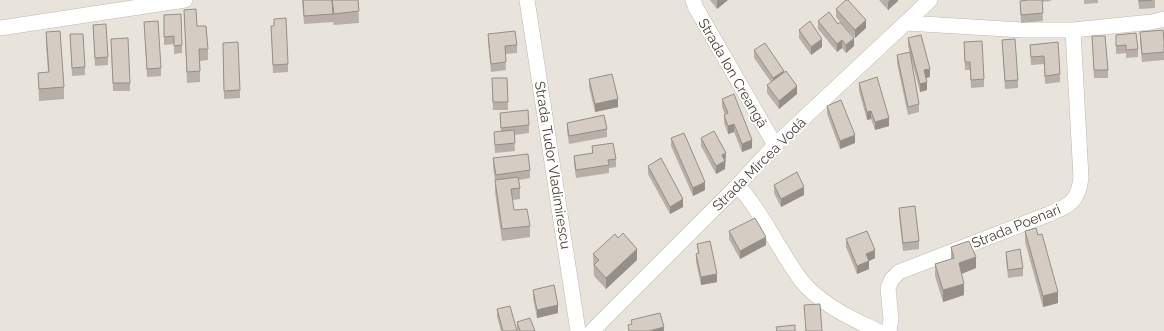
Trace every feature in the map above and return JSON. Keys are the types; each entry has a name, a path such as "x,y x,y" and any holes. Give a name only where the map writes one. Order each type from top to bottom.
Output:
{"street":[{"path":"0,28 185,0"},
{"name":"Strada Tudor Vladimirescu","path":"527,0 578,331"},
{"name":"Strada Ion Creangă","path":"693,0 700,15 775,145"},
{"name":"Strada Mircea Vodă","path":"592,331 738,185 775,145 930,0"},
{"path":"906,23 1023,30 1073,30 1164,20"},
{"name":"Strada Poenari","path":"889,331 891,319 888,288 892,279 899,272 1049,214 1063,208 1074,200 1080,189 1081,178 1073,30"},
{"path":"738,185 753,203 788,260 807,287 836,310 878,331"}],"shaded area":[{"path":"0,0 1164,0 1164,331 0,331"}],"building":[{"path":"303,0 332,0 333,14 304,16"},
{"path":"332,0 358,0 359,11 334,14"},
{"path":"848,0 866,20 855,30 836,9"},
{"path":"1042,0 1043,13 1021,15 1020,1"},
{"path":"196,9 197,26 206,26 208,49 199,49 200,71 187,72 184,10"},
{"path":"829,12 838,24 840,22 854,38 846,45 842,40 837,44 818,21"},
{"path":"181,14 182,45 174,46 174,36 164,37 164,15"},
{"path":"286,18 288,64 273,65 271,26 274,26 274,19"},
{"path":"158,21 161,68 147,69 144,22"},
{"path":"810,21 822,39 811,47 799,30"},
{"path":"106,24 108,57 95,58 93,25"},
{"path":"1163,30 1164,52 1142,54 1140,32"},
{"path":"60,31 64,87 39,89 38,73 49,72 46,32"},
{"path":"515,31 517,45 505,46 506,62 491,64 488,34"},
{"path":"1136,33 1138,49 1126,50 1126,45 1116,46 1116,35"},
{"path":"70,34 83,34 85,67 72,68"},
{"path":"921,35 930,69 924,70 927,82 920,84 908,38"},
{"path":"1092,36 1105,36 1108,70 1094,70"},
{"path":"128,38 130,83 113,83 111,39"},
{"path":"1015,39 1018,80 1005,81 1002,40"},
{"path":"982,41 984,79 971,80 970,62 965,62 964,42"},
{"path":"238,42 240,90 224,91 223,43"},
{"path":"1058,42 1060,74 1045,76 1044,56 1031,57 1030,45"},
{"path":"765,43 784,71 773,78 754,50"},
{"path":"910,52 919,104 908,107 897,55"},
{"path":"786,71 797,86 779,101 767,85"},
{"path":"612,74 618,99 595,104 589,79"},
{"path":"877,77 889,118 875,122 871,111 867,112 859,83"},
{"path":"492,78 507,78 508,102 493,102"},
{"path":"734,94 752,140 742,144 734,124 728,126 724,115 728,113 722,99"},
{"path":"841,100 855,135 840,141 827,106"},
{"path":"528,110 529,125 501,128 500,113"},
{"path":"604,115 607,129 569,136 567,123"},
{"path":"514,130 515,143 495,145 494,132"},
{"path":"714,131 726,153 722,155 725,161 716,166 701,138"},
{"path":"684,133 705,182 693,188 671,138"},
{"path":"613,143 616,159 608,160 609,165 576,170 574,156 593,153 592,146"},
{"path":"528,154 530,170 496,175 493,158"},
{"path":"661,158 683,199 670,207 648,166"},
{"path":"797,172 804,187 781,199 774,185"},
{"path":"518,177 520,188 511,189 514,210 527,209 530,226 502,229 495,180"},
{"path":"915,206 919,241 903,243 899,208"},
{"path":"755,218 766,237 740,251 729,231"},
{"path":"1036,228 1038,235 1042,234 1058,292 1043,296 1025,231"},
{"path":"867,231 875,250 866,254 869,261 857,266 846,239"},
{"path":"623,233 637,249 606,278 594,265 599,260 593,254 615,234 618,238"},
{"path":"710,241 717,274 701,277 696,254 699,253 697,244"},
{"path":"969,241 976,257 959,263 964,284 943,290 935,264 954,258 951,247"},
{"path":"1020,249 1023,268 1008,270 1006,252"},
{"path":"554,285 558,305 537,310 533,290"},
{"path":"820,304 822,331 806,331 804,305"},
{"path":"510,306 517,331 503,331 497,309"},
{"path":"660,313 664,327 649,331 629,331 628,325 632,324 631,320"},
{"path":"530,318 535,331 520,331 517,322"},
{"path":"795,325 795,331 777,331 776,327"}]}
